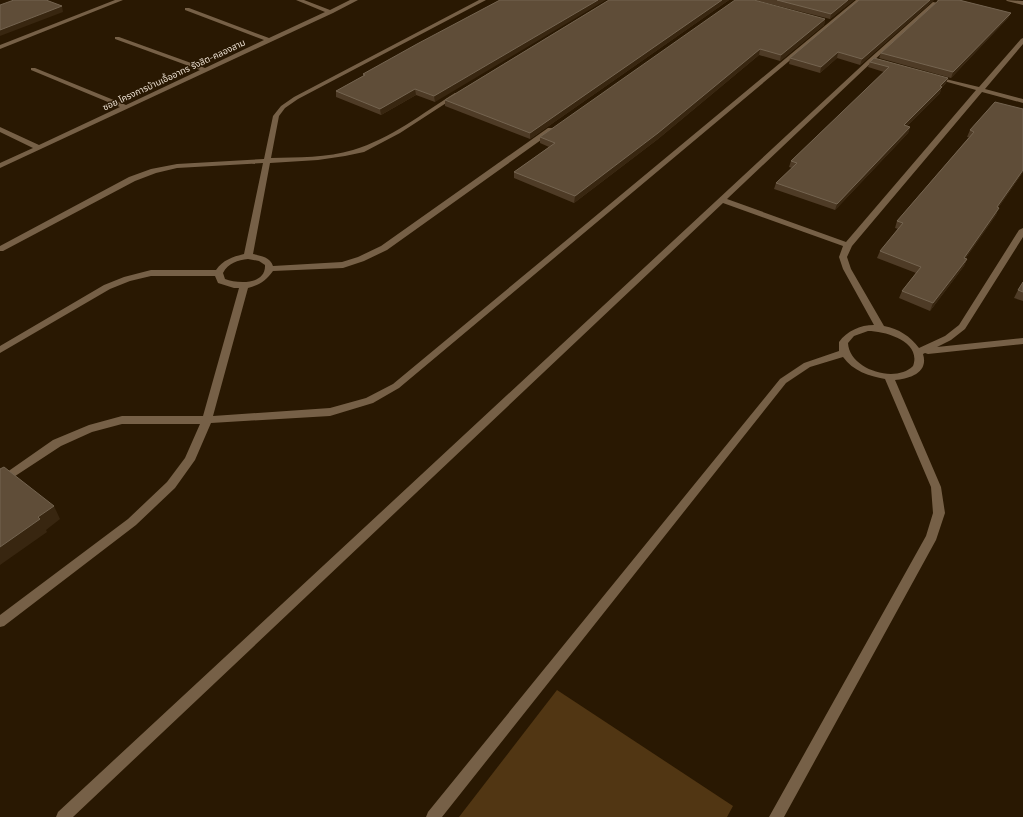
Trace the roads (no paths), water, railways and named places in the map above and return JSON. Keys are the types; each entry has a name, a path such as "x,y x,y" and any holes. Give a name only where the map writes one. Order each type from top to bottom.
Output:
{"street":[{"path":"0,47 120,0"},
{"path":"299,0 331,12"},
{"name":"ซอย โครงการบ้านเอื้ออาทร รังสิต-คลองสาม","path":"0,166 355,0"},
{"path":"248,256 276,116 284,107 296,98 483,0"},
{"path":"0,482 57,443 89,429 122,420 207,420 330,412 369,401 396,386 827,22 859,0"},
{"path":"1010,0 1023,3"},
{"path":"63,817 721,200 875,60 935,3"},
{"path":"187,9 269,40"},
{"path":"117,38 206,70"},
{"path":"880,328 847,269 843,257 848,245 1023,40"},
{"path":"33,69 126,107"},
{"path":"930,76 1023,101"},
{"path":"0,249 132,179 154,171 177,166 318,158 359,150 376,143 462,91"},
{"path":"270,269 343,265 361,259 384,248 560,124"},
{"path":"0,129 40,148"},
{"path":"721,200 848,245"},
{"path":"919,352 948,338 962,327 1023,230"},
{"path":"248,256 263,259 269,264 270,269 268,275 253,285 227,285 221,282 219,273 227,262 239,257 248,256"},
{"path":"0,350 107,287 128,278 151,273 219,273"},
{"path":"0,622 132,522 171,485 190,460 207,420 244,286"},
{"path":"880,328 899,334 913,344 919,352 920,361 916,369 908,375 889,378 875,375 861,369 851,362 844,353 843,344 849,335 857,330 880,328"},
{"path":"919,352 1023,341"},
{"path":"433,817 783,381 807,365 844,353"},
{"path":"776,817 932,536 939,513 936,487 889,378"}]}
